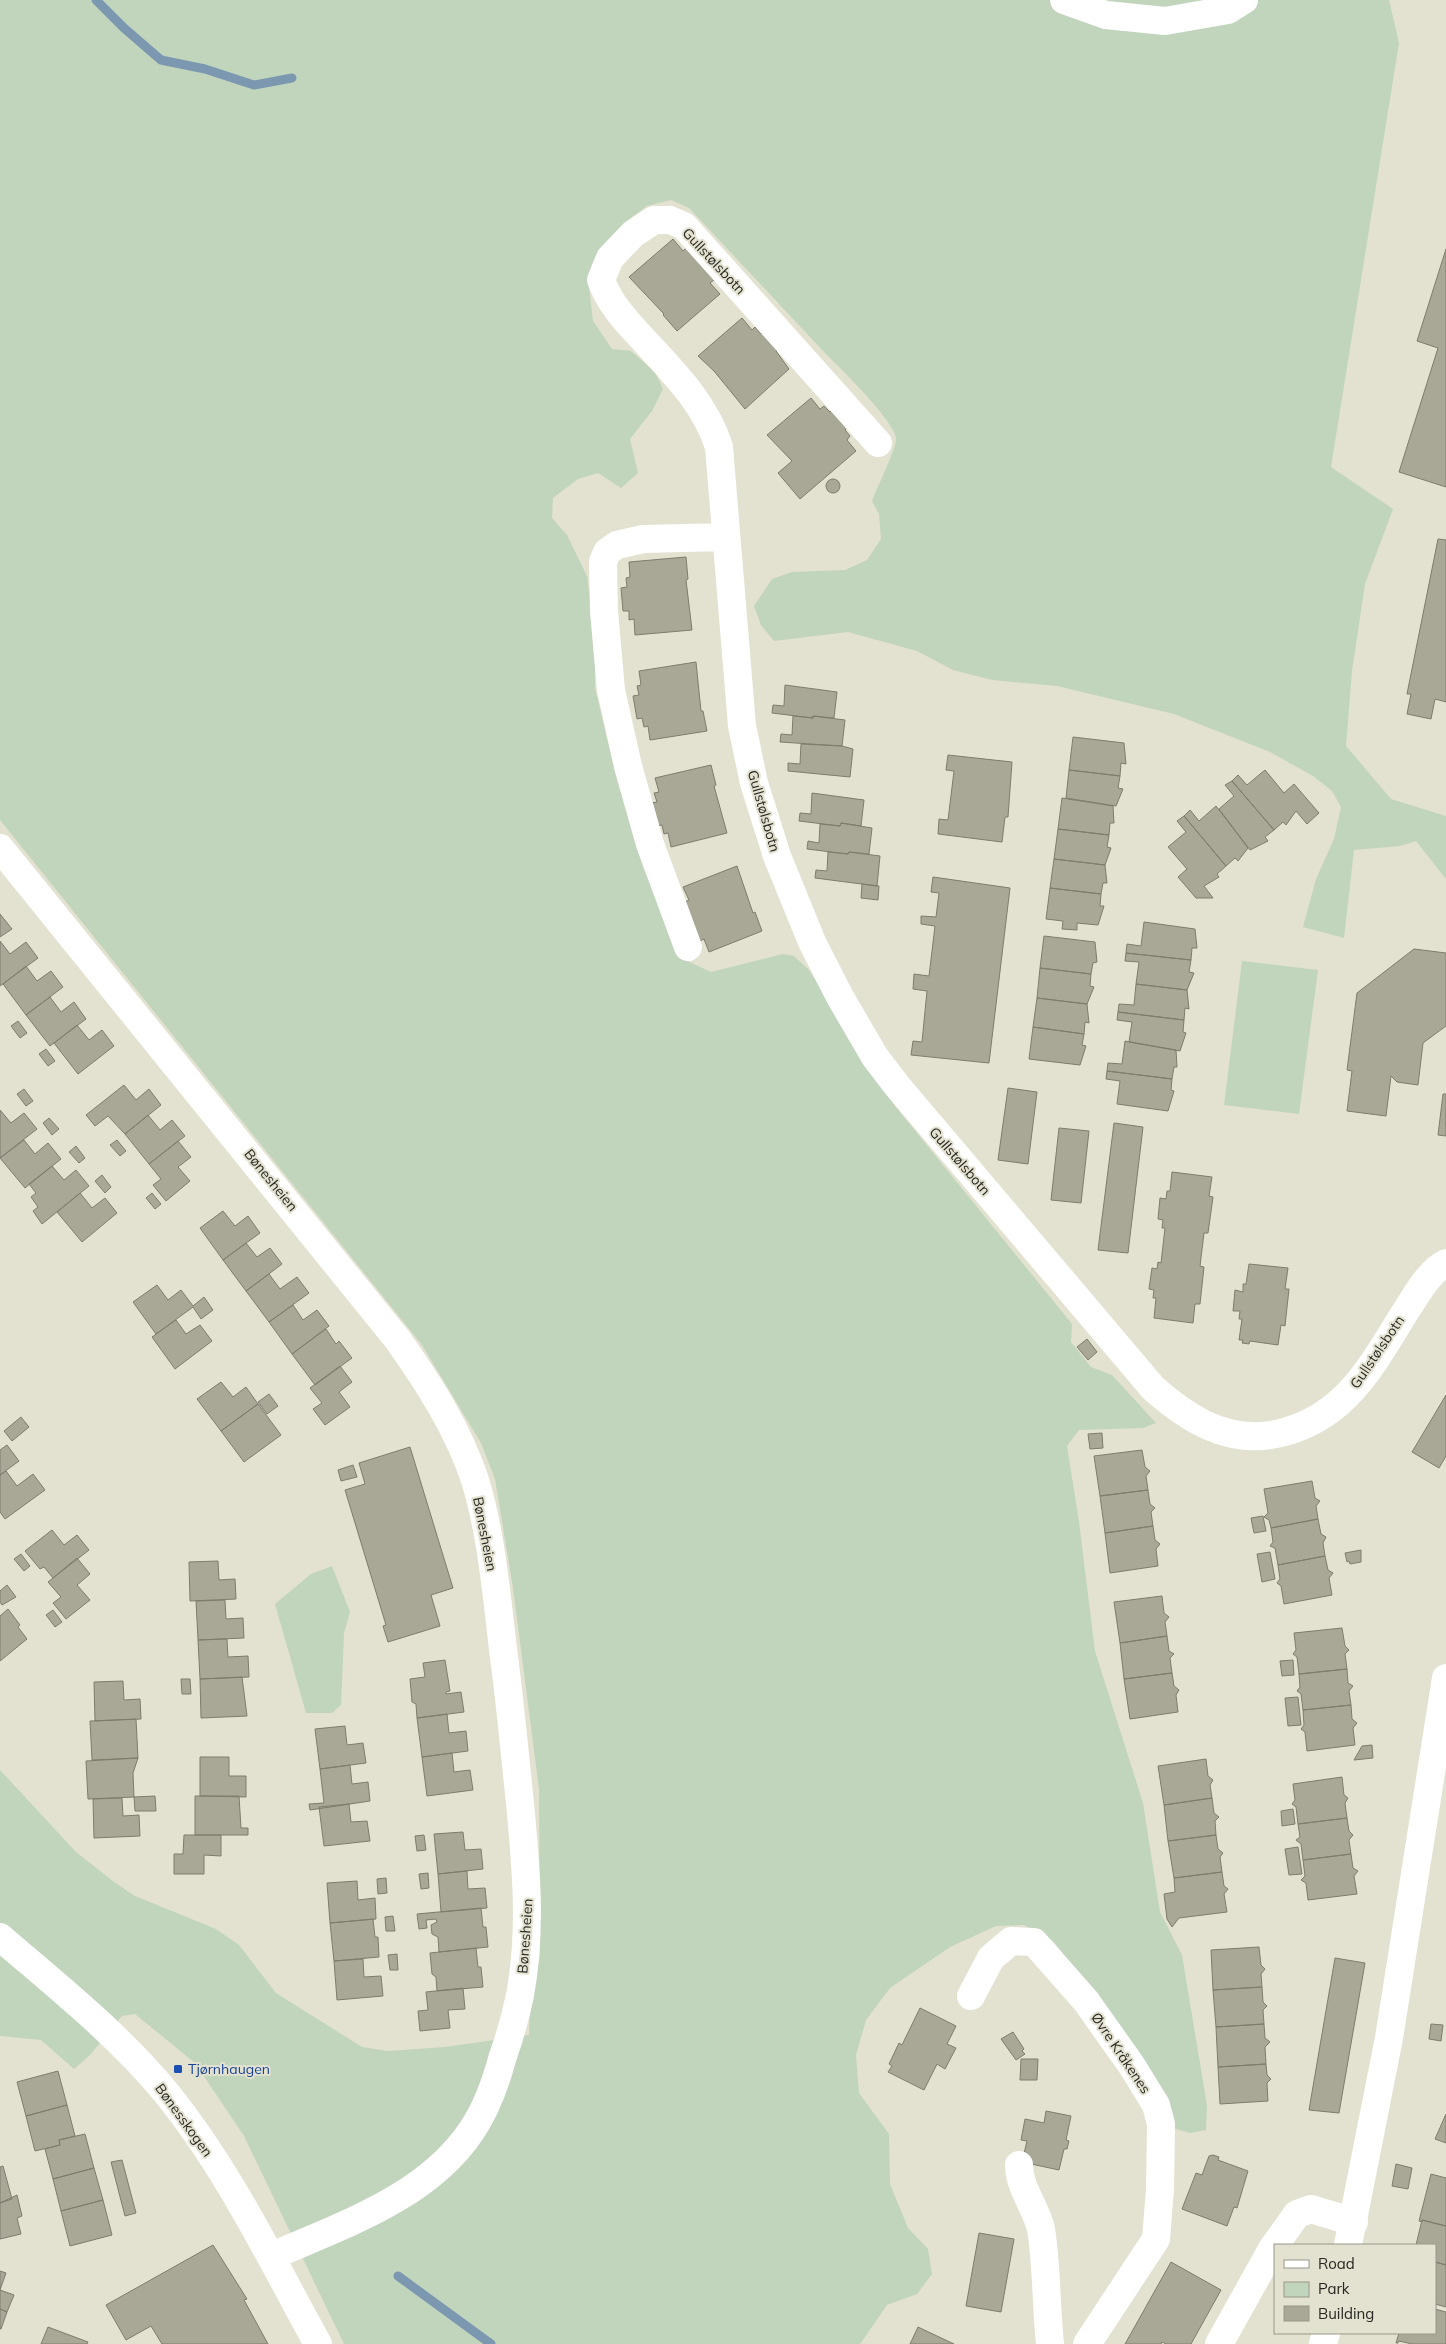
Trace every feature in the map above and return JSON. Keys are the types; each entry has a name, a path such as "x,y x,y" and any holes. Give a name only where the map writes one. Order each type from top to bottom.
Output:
{"street":[{"path":"1064,0 1106,15 1165,21 1228,10 1244,0"},
{"name":"Gullstølsbotn","path":"878,443 684,226 670,220 654,220 633,234 610,258 601,280 606,293 620,314 686,388 712,426 718,447 742,726 754,783 777,856 795,904 836,989 875,1057 898,1087 1153,1388 1180,1412 1219,1430 1242,1436 1271,1435 1315,1421 1339,1405 1363,1378 1420,1288 1446,1264"},
{"path":"688,947 650,844 628,766 611,690 604,611 603,562 607,552 617,544 643,539 725,537"},
{"name":"Bønesheien","path":"0,848 398,1340 424,1377 460,1443 474,1480 484,1520 509,1695 528,1891 526,1954 520,1995 511,2033 485,2108 471,2132 447,2159 422,2182 379,2208 272,2256"},
{"path":"1276,2244 1297,2214 1312,2209 1351,2234 1387,2047 1446,1678"},
{"name":"Bønesskogen","path":"0,1937 121,2043 190,2123 272,2256 318,2344"},
{"name":"Øvre Kråkenes","path":"971,1996 991,1958 1011,1941 1034,1942 1086,2001 1156,2105 1161,2135 1156,2239 1087,2344"},
{"path":"1019,2165 1019,2174 1035,2209 1040,2229 1050,2344"},
{"path":"1219,2344 1274,2246"}],"green space":[{"path":"0,0 1389,0 1399,43 1331,467 1393,509 1365,584 1352,671 1346,746 1391,799 1446,816 1446,879 1416,841 1400,846 1354,850 1344,938 1303,927 1316,879 1334,839 1341,807 1332,791 1313,776 1270,752 1174,714 1057,686 992,680 953,670 917,651 848,632 774,641 761,625 754,606 772,579 792,572 845,570 867,560 881,539 879,514 872,501 895,443 896,438 893,430 865,394 689,208 671,200 647,206 624,223 602,248 589,286 593,321 612,349 631,351 655,372 663,389 652,411 630,439 638,473 621,488 598,473 578,479 553,498 552,518 567,535 587,576 595,632 595,688 617,780 644,870 685,960 711,972 783,954 794,956 809,970 895,1106 1072,1324 1071,1342 1091,1367 1112,1375 1156,1423 1143,1428 1079,1430 1067,1446 1079,1522 1095,1651 1143,1803 1160,1912 1182,1955 1207,2105 1206,2130 1190,2133 1169,2127 1101,2002 1053,1941 1024,1925 996,1926 950,1947 890,1988 866,2020 856,2055 859,2093 889,2134 890,2184 908,2228 928,2249 932,2274 917,2294 887,2305 860,2344 344,2344 244,2136 195,2063 135,2014 122,2016 90,2055 74,2069 41,2040 0,2036 0,1770 76,1852 114,1882 135,1896 216,1929 239,1945 276,1993 362,2047 388,2051 445,2047 529,2035 530,2003 540,1956 539,1789 513,1588 495,1479 481,1443 422,1345 0,820"},
{"path":"1242,961 1318,970 1299,1114 1224,1105"},
{"path":"332,1566 350,1612 344,1633 341,1705 332,1713 306,1713 275,1604 311,1574"}],"building":[{"path":"673,239 683,251 686,248 714,280 710,283 720,294 677,331 664,314 629,277"},
{"path":"1446,249 1446,487 1399,472 1438,348 1417,341"},
{"path":"742,318 752,330 755,327 761,334 765,330 780,348 776,351 789,369 745,409 714,371 698,356"},
{"path":"811,398 820,409 824,406 830,412 834,408 849,426 845,430 850,436 847,440 856,451 800,499 778,473 792,461 767,435"},
{"path":"830,479 836,479 840,486 836,493 830,493 826,489 826,483"},
{"path":"1438,539 1446,540 1446,702 1435,699 1431,719 1407,714 1411,694 1407,694"},
{"path":"686,557 688,579 686,580 692,630 635,635 634,619 629,620 629,611 623,611 621,588 627,587 626,578 630,577 629,562"},
{"path":"696,662 701,711 703,711 707,731 650,740 648,726 644,727 642,718 637,719 633,696 639,695 637,686 641,685 639,671"},
{"path":"785,685 837,692 834,718 813,716 813,718 772,713 773,705 784,706"},
{"path":"793,716 813,718 813,716 845,720 842,746 780,742 781,734 792,735"},
{"path":"1073,737 1124,743 1126,764 1121,763 1120,776 1069,770"},
{"path":"801,744 842,746 853,749 850,777 788,771 788,763 800,764"},
{"path":"948,755 1012,762 1008,817 1005,817 1002,842 938,834 939,819 948,820 954,771 946,770"},
{"path":"711,765 716,785 714,786 727,833 671,847 668,833 664,834 662,825 656,826 651,803 657,802 654,793 659,792 655,778"},
{"path":"1069,770 1120,776 1118,788 1123,789 1116,806 1066,798"},
{"path":"1265,770 1284,793 1294,784 1319,813 1307,824 1296,811 1286,825 1283,822 1274,830 1232,781 1238,775 1247,785"},
{"path":"1232,781 1274,830 1265,837 1268,841 1250,850 1219,809 1234,796 1225,785"},
{"path":"812,793 864,800 861,826 841,823 840,826 799,821 800,813 811,814"},
{"path":"1062,798 1113,806 1114,823 1110,823 1109,835 1058,829"},
{"path":"1216,806 1248,848 1238,861 1235,858 1226,866 1184,816 1190,810 1199,821"},
{"path":"1184,816 1226,866 1217,874 1219,877 1204,886 1213,898 1196,898 1178,877 1187,869 1168,847 1186,832 1177,821"},
{"path":"841,823 872,828 869,854 849,852 848,854 807,849 808,841 819,843 820,824 840,826"},
{"path":"1058,829 1109,835 1107,847 1111,848 1105,865 1054,859"},
{"path":"828,852 848,854 849,852 880,856 877,886 815,878 816,870 827,871"},
{"path":"1054,859 1105,865 1107,883 1103,883 1101,894 1050,888"},
{"path":"737,866 753,913 755,912 762,931 709,952 704,939 700,941 685,902 689,900 683,887"},
{"path":"933,877 1010,888 989,1063 911,1055 913,1041 922,1042 927,991 913,989 914,974 929,976 935,926 921,924 921,916 936,917 939,893 931,892"},
{"path":"862,884 879,886 878,900 861,898"},
{"path":"1050,888 1101,894 1100,906 1104,906 1098,925 1077,923 1077,930 1062,929 1063,921 1046,919"},
{"path":"0,914 12,929 0,937"},
{"path":"1144,922 1195,929 1197,948 1192,948 1191,960 1126,953 1127,944 1141,946"},
{"path":"1044,936 1095,942 1097,962 1093,963 1091,974 1040,968"},
{"path":"0,941 10,954 26,942 38,958 0,986"},
{"path":"1414,949 1446,953 1446,1026 1423,1043 1418,1085 1397,1082 1391,1076 1386,1116 1347,1111 1352,1071 1347,1070 1357,993"},
{"path":"1126,953 1191,960 1189,972 1194,973 1187,990 1136,984 1139,962 1125,961"},
{"path":"26,966 37,981 51,971 63,987 26,1015 3,984"},
{"path":"1040,968 1091,974 1090,986 1094,987 1087,1004 1037,998"},
{"path":"1136,984 1187,990 1189,1009 1185,1008 1184,1020 1118,1012 1119,1004 1134,1005"},
{"path":"50,997 61,1012 74,1002 86,1019 50,1046 26,1015"},
{"path":"1037,998 1087,1004 1089,1023 1085,1022 1084,1034 1033,1027"},
{"path":"1118,1012 1184,1020 1183,1032 1186,1033 1180,1051 1129,1042 1132,1022 1117,1020"},
{"path":"18,1021 27,1033 20,1038 11,1026"},
{"path":"77,1025 89,1040 102,1030 114,1046 78,1074 54,1043"},
{"path":"1033,1027 1084,1034 1082,1045 1086,1046 1080,1065 1029,1059"},
{"path":"1125,1041 1176,1050 1177,1067 1174,1067 1172,1079 1107,1071 1108,1063 1122,1064"},
{"path":"46,1049 55,1061 48,1066 39,1054"},
{"path":"1107,1071 1172,1079 1171,1090 1174,1091 1168,1111 1117,1104 1120,1081 1106,1079"},
{"path":"124,1085 136,1100 149,1089 161,1105 125,1134 108,1116 95,1126 86,1115"},
{"path":"1008,1088 1037,1092 1028,1164 998,1160"},
{"path":"24,1089 33,1101 26,1106 17,1094"},
{"path":"1443,1094 1446,1094 1446,1136 1438,1135"},
{"path":"0,1110 11,1123 24,1113 37,1129 0,1158"},
{"path":"148,1115 160,1130 172,1120 185,1136 149,1164 125,1134"},
{"path":"49,1118 59,1129 52,1135 43,1123"},
{"path":"1114,1123 1143,1127 1128,1253 1098,1250"},
{"path":"1059,1128 1089,1131 1081,1203 1051,1200"},
{"path":"24,1140 35,1154 48,1143 61,1159 25,1188 0,1158"},
{"path":"117,1140 126,1151 120,1156 110,1145"},
{"path":"178,1141 191,1157 178,1167 190,1181 166,1201 153,1185 161,1179 149,1164"},
{"path":"76,1146 85,1158 79,1163 69,1152"},
{"path":"52,1166 64,1180 76,1170 89,1186 42,1224 33,1211 38,1207 31,1197 36,1193 29,1184"},
{"path":"1172,1172 1212,1177 1209,1196 1213,1197 1208,1233 1204,1233 1200,1266 1204,1267 1200,1304 1195,1304 1193,1323 1154,1318 1156,1298 1153,1298 1154,1290 1149,1289 1152,1268 1157,1269 1158,1262 1161,1263 1165,1228 1162,1228 1163,1220 1158,1219 1160,1198 1166,1199 1167,1191 1170,1191"},
{"path":"102,1175 111,1187 105,1193 95,1181"},
{"path":"80,1193 92,1208 105,1198 117,1213 82,1242 57,1212"},
{"path":"152,1193 161,1204 155,1209 146,1198"},
{"path":"223,1211 235,1226 248,1216 260,1233 223,1260 200,1228"},
{"path":"246,1243 257,1257 270,1248 282,1264 246,1291 223,1260"},
{"path":"1249,1264 1288,1268 1285,1289 1289,1289 1285,1326 1281,1325 1278,1345 1250,1341 1249,1344 1242,1343 1243,1340 1239,1340 1242,1319 1239,1319 1240,1311 1233,1311 1235,1290 1243,1292 1243,1284 1246,1284"},
{"path":"269,1274 280,1289 297,1277 309,1293 269,1322 246,1291"},
{"path":"157,1285 168,1300 181,1290 193,1306 204,1297 213,1310 201,1319 193,1307 156,1334 133,1302"},
{"path":"293,1305 303,1320 317,1310 329,1326 292,1354 269,1322"},
{"path":"176,1320 186,1334 200,1325 212,1341 175,1369 152,1337"},
{"path":"326,1329 336,1344 339,1341 352,1358 315,1385 292,1354"},
{"path":"1087,1339 1097,1352 1088,1360 1077,1347"},
{"path":"340,1366 352,1382 339,1392 350,1407 325,1425 313,1409 322,1403 310,1388"},
{"path":"221,1382 233,1397 246,1387 258,1404 221,1431 197,1399"},
{"path":"269,1394 278,1406 267,1414 258,1402"},
{"path":"1446,1395 1446,1456 1439,1468 1412,1452"},
{"path":"258,1404 281,1435 244,1462 221,1431"},
{"path":"21,1417 29,1427 12,1441 4,1431"},
{"path":"1102,1433 1103,1448 1090,1449 1088,1434"},
{"path":"7,1445 19,1461 0,1475 0,1450"},
{"path":"410,1447 453,1588 431,1595 440,1626 388,1642 383,1626 386,1625 345,1490 365,1484 359,1463"},
{"path":"1142,1450 1145,1467 1150,1471 1146,1476 1148,1490 1100,1496 1094,1456"},
{"path":"353,1465 357,1477 341,1481 338,1470"},
{"path":"6,1471 17,1486 33,1474 45,1490 5,1519 0,1512 0,1475"},
{"path":"1312,1481 1315,1498 1320,1501 1316,1506 1318,1519 1271,1528 1269,1520 1264,1517 1268,1513 1264,1489"},
{"path":"1148,1490 1150,1504 1155,1508 1151,1512 1153,1526 1105,1533 1100,1496"},
{"path":"1263,1516 1266,1531 1254,1533 1251,1518"},
{"path":"1318,1519 1321,1534 1326,1537 1323,1543 1325,1556 1278,1565 1275,1548 1270,1546 1273,1542 1271,1528"},
{"path":"1153,1526 1155,1540 1160,1544 1156,1549 1158,1566 1110,1573 1105,1533"},
{"path":"52,1530 64,1545 77,1535 89,1550 53,1578 44,1567 40,1569 25,1551"},
{"path":"1361,1550 1361,1562 1350,1564 1349,1561 1347,1562 1345,1553"},
{"path":"1270,1552 1275,1579 1262,1582 1257,1554"},
{"path":"21,1554 30,1566 24,1571 14,1559"},
{"path":"1325,1556 1328,1570 1333,1573 1329,1578 1332,1595 1284,1604 1281,1586 1277,1583 1280,1579 1278,1565"},
{"path":"77,1558 90,1574 77,1585 90,1600 66,1619 53,1603 61,1597 48,1582"},
{"path":"218,1561 219,1580 235,1579 236,1599 190,1601 189,1562"},
{"path":"7,1585 16,1597 2,1605 0,1602 0,1591"},
{"path":"1162,1596 1164,1613 1169,1617 1165,1622 1167,1636 1120,1643 1114,1602"},
{"path":"225,1600 226,1619 243,1618 244,1638 198,1640 196,1601"},
{"path":"8,1609 20,1625 18,1627 27,1639 0,1661 0,1616"},
{"path":"53,1610 62,1622 55,1627 46,1615"},
{"path":"1342,1628 1345,1646 1349,1650 1345,1654 1347,1669 1299,1674 1297,1657 1293,1654 1296,1650 1294,1633"},
{"path":"1167,1636 1169,1651 1174,1654 1170,1658 1172,1673 1124,1679 1120,1643"},
{"path":"227,1639 228,1657 248,1656 249,1677 200,1679 198,1640"},
{"path":"445,1660 450,1691 446,1692 446,1694 461,1692 464,1712 417,1718 416,1704 412,1702 410,1679 425,1677 423,1663"},
{"path":"1293,1660 1294,1675 1282,1676 1280,1661"},
{"path":"1347,1669 1348,1683 1353,1686 1349,1691 1351,1705 1303,1710 1301,1694 1297,1691 1300,1687 1299,1674"},
{"path":"1172,1673 1174,1686 1179,1690 1176,1695 1178,1712 1130,1719 1124,1679"},
{"path":"242,1677 247,1716 201,1718 200,1679"},
{"path":"181,1679 190,1679 191,1694 182,1694"},
{"path":"123,1681 124,1700 140,1699 141,1719 95,1721 94,1682"},
{"path":"1298,1697 1301,1725 1288,1726 1285,1698"},
{"path":"1351,1705 1352,1719 1357,1723 1353,1728 1355,1745 1307,1751 1305,1732 1301,1729 1304,1725 1303,1710"},
{"path":"447,1714 449,1733 466,1731 468,1751 422,1757 417,1718"},
{"path":"136,1719 138,1758 92,1760 90,1721"},
{"path":"345,1726 347,1745 363,1743 366,1763 320,1769 315,1729"},
{"path":"1372,1745 1373,1758 1354,1760 1362,1746"},
{"path":"452,1753 454,1772 470,1770 473,1790 427,1796 422,1757"},
{"path":"200,1757 229,1757 229,1776 246,1776 246,1797 200,1796"},
{"path":"138,1758 133,1773 134,1797 88,1799 86,1761"},
{"path":"1206,1759 1208,1776 1213,1780 1210,1785 1212,1798 1164,1805 1158,1766"},
{"path":"350,1765 352,1784 368,1782 370,1801 310,1810 309,1804 324,1803 320,1769"},
{"path":"1342,1777 1344,1795 1348,1798 1345,1803 1347,1818 1298,1824 1296,1807 1292,1804 1295,1800 1293,1784"},
{"path":"155,1796 156,1811 135,1811 134,1797"},
{"path":"195,1796 239,1796 241,1828 248,1828 248,1835 195,1835"},
{"path":"122,1798 123,1816 139,1815 140,1836 94,1838 93,1799"},
{"path":"1212,1798 1214,1813 1219,1817 1215,1821 1216,1835 1168,1841 1164,1805"},
{"path":"349,1804 351,1822 367,1821 370,1841 324,1846 319,1807"},
{"path":"1293,1809 1295,1824 1282,1826 1281,1811"},
{"path":"1347,1818 1349,1831 1353,1835 1349,1840 1351,1854 1303,1860 1301,1844 1296,1840 1300,1837 1298,1824"},
{"path":"463,1832 465,1850 481,1849 483,1869 438,1874 434,1834"},
{"path":"184,1835 221,1835 221,1856 204,1855 204,1874 174,1874 174,1854 183,1854"},
{"path":"424,1835 426,1850 417,1851 415,1836"},
{"path":"1216,1835 1218,1849 1223,1853 1220,1857 1222,1872 1174,1878 1168,1841"},
{"path":"1298,1847 1302,1874 1289,1875 1285,1849"},
{"path":"1351,1854 1353,1868 1358,1871 1354,1876 1357,1894 1308,1900 1306,1883 1301,1880 1305,1876 1303,1860"},
{"path":"467,1871 468,1889 485,1888 487,1908 441,1912 438,1874"},
{"path":"1222,1872 1224,1886 1228,1889 1224,1894 1227,1912 1179,1918 1172,1927 1167,1919 1164,1894 1175,1892 1174,1878"},
{"path":"428,1873 429,1888 421,1889 419,1874"},
{"path":"386,1878 387,1893 378,1894 377,1879"},
{"path":"357,1881 358,1900 375,1898 376,1919 330,1923 327,1883"},
{"path":"481,1908 483,1927 486,1927 488,1947 439,1952 438,1937 432,1934 431,1925 437,1922 436,1919 426,1920 427,1928 419,1929 417,1914"},
{"path":"393,1916 395,1931 386,1931 385,1917"},
{"path":"373,1919 375,1937 378,1937 379,1957 334,1961 330,1923"},
{"path":"1259,1947 1261,1965 1265,1969 1261,1974 1262,1987 1213,1990 1211,1950"},
{"path":"476,1948 478,1967 481,1967 483,1987 437,1991 436,1977 432,1974 430,1953"},
{"path":"397,1954 398,1970 390,1970 388,1955"},
{"path":"1335,1958 1365,1963 1339,2113 1309,2110"},
{"path":"363,1959 364,1977 381,1976 383,1996 337,2000 334,1961"},
{"path":"1262,1987 1263,2002 1267,2006 1263,2010 1264,2024 1216,2027 1213,1990"},
{"path":"463,1988 465,2009 448,2010 450,2028 420,2031 418,2011 428,2010 426,1992"},
{"path":"920,2008 956,2026 947,2044 956,2048 945,2069 937,2064 924,2090 888,2072 892,2066 889,2064 899,2043 902,2045"},
{"path":"1264,2024 1265,2038 1270,2042 1265,2047 1266,2064 1218,2067 1216,2027"},
{"path":"1431,2024 1443,2025 1441,2041 1429,2039"},
{"path":"1013,2032 1024,2049 1022,2051 1025,2054 1016,2060 1001,2039"},
{"path":"1021,2059 1038,2059 1037,2080 1020,2080"},
{"path":"1266,2064 1267,2075 1271,2079 1267,2083 1268,2101 1220,2104 1218,2067"},
{"path":"58,2071 67,2105 26,2116 17,2082"},
{"path":"67,2105 75,2136 59,2140 60,2145 35,2151 26,2116"},
{"path":"1046,2111 1071,2116 1066,2140 1069,2141 1067,2149 1064,2149 1059,2170 1022,2162 1027,2141 1021,2140 1025,2119 1044,2123"},
{"path":"1446,2114 1446,2143 1435,2139"},
{"path":"85,2134 94,2168 53,2179 45,2149 60,2145 59,2140"},
{"path":"1209,2156 1219,2157 1218,2160 1248,2171 1237,2208 1234,2207 1227,2226 1182,2209 1196,2173 1202,2175"},
{"path":"122,2160 136,2213 125,2216 111,2162"},
{"path":"1396,2164 1412,2168 1408,2189 1392,2186"},
{"path":"3,2166 12,2199 0,2203 0,2167"},
{"path":"94,2168 103,2200 61,2211 53,2179"},
{"path":"1431,2174 1446,2178 1446,2226 1422,2220 1422,2222 1419,2221"},
{"path":"17,2195 22,2216 17,2218 21,2234 0,2239 0,2203"},
{"path":"103,2200 112,2235 70,2246 61,2211"},
{"path":"1422,2220 1446,2226 1446,2265 1436,2262 1436,2244 1416,2244"},
{"path":"979,2233 1014,2239 1001,2312 966,2306"},
{"path":"213,2245 247,2299 244,2300 268,2344 162,2344 151,2326 126,2340 106,2305"},
{"path":"1171,2262 1221,2290 1191,2344 1166,2344 1162,2342 1161,2344 1125,2344"},
{"path":"1436,2262 1446,2265 1446,2307 1436,2304"},
{"path":"0,2271 6,2273 0,2290"},
{"path":"0,2290 14,2295 7,2312 0,2309"},
{"path":"0,2309 7,2312 1,2329 0,2329"},
{"path":"1436,2309 1446,2312 1446,2344 1412,2344 1399,2341 1396,2343 1399,2334 1436,2334"},
{"path":"48,2327 88,2342 87,2344 41,2344"},
{"path":"918,2327 954,2344 910,2344"}],"waterway":[{"path":"96,0 124,28 161,60 205,69 254,85 292,78"},
{"path":"398,2276 491,2344"}],"place":[{"name":"Tjørnhaugen","path":"178,2069"}]}
